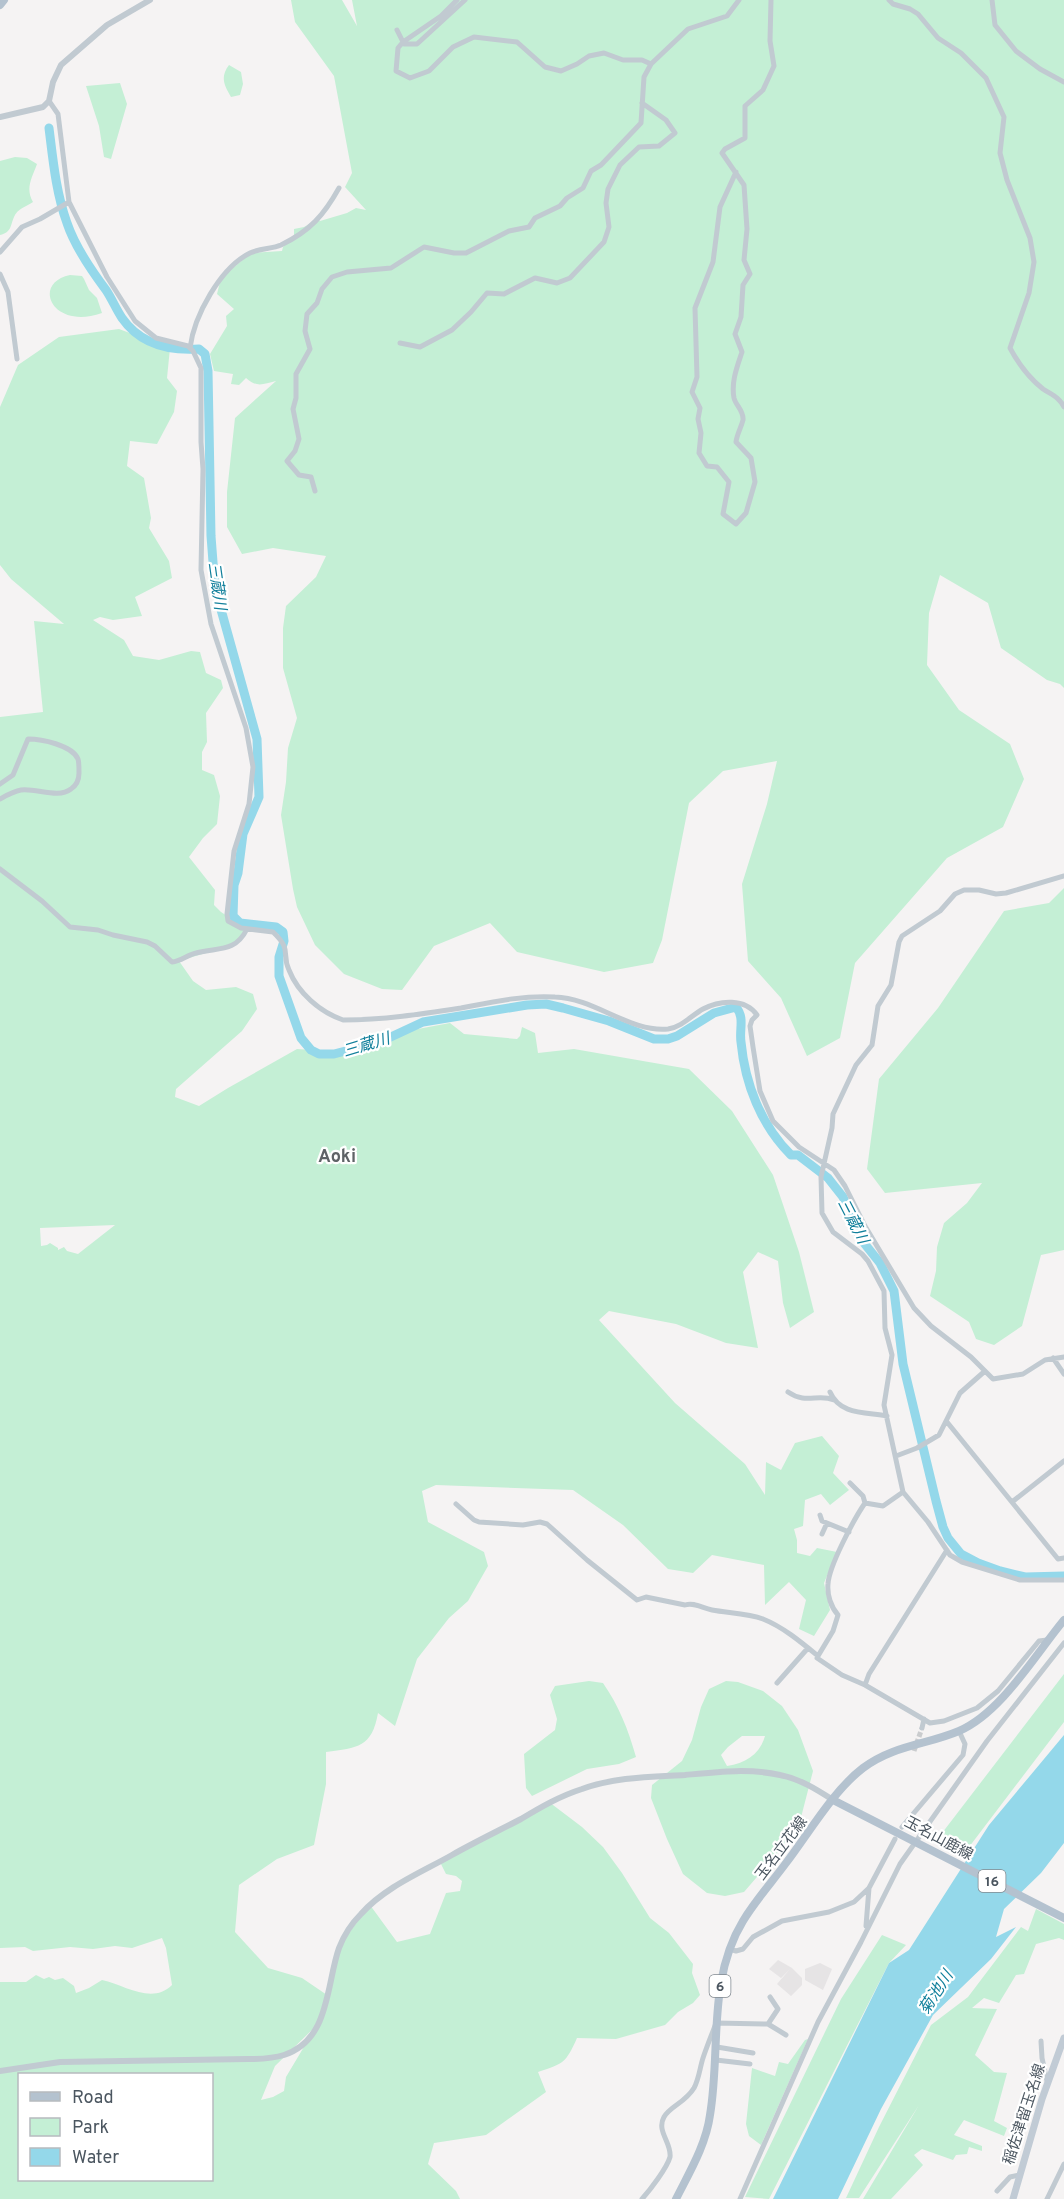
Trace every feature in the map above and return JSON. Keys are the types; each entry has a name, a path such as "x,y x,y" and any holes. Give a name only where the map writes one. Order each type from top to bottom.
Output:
{"main road":[{"path":"0,5 4,0"},
{"name":"玉名立花線","path":"676,2199 701,2145 710,2118 717,2047 716,2023 722,1973 729,1948 743,1921 833,1800 862,1769 892,1750 959,1731 979,1720 993,1708 1064,1620"},
{"name":"玉名山鹿線","path":"833,1800 1064,1918"},
{"name":"稲佐津留玉名線","path":"1013,2199 1064,2038"}],"street":[{"path":"0,117 43,107 49,101 53,82 61,65 107,25 150,0"},
{"path":"457,0 441,16 403,42 398,48 396,71 410,78 429,71 453,47 474,37 517,42 545,68 561,71 578,64 589,56 604,53 623,60 642,60 651,63"},
{"path":"397,30 403,42 409,45 417,44 465,0"},
{"path":"315,491 311,477 299,475 287,461 298,439 293,409 296,398 296,374 310,349 305,331 307,314 317,303 322,289 332,277 347,272 391,268 424,247 466,253 509,231 529,227 535,218 560,206 567,198 583,188 591,171 601,165 641,123 644,77 651,63 688,29 727,16 739,0"},
{"path":"736,172 720,207 713,262 695,308 697,377 692,392 700,408 699,453 707,466 717,467 729,482 723,514 736,524 746,513 755,482 751,458 736,442 743,420 742,413 734,399 734,375 742,352 735,334 741,317 743,285 750,274 744,261 747,229 744,185 736,172 722,153 745,138 745,106 763,90 774,66 770,40 771,0"},
{"path":"888,0 918,14 938,38 961,53 986,78 1004,117 1000,153 1007,180 1030,238 1034,262 1029,293 1010,348 1019,363 1042,388 1060,399 1064,407"},
{"path":"992,0 995,26 1016,51 1040,69 1064,82"},
{"path":"49,101 58,114 69,202 92,250 135,321 156,338 188,346 201,368 203,469 201,570 211,624 246,728 253,767 249,804 234,851 228,921 237,927 273,932 287,949 288,968 303,995 335,1017 344,1020 410,1016 525,997 558,997 582,1002 639,1025 670,1029 705,1008 723,1002 742,1004 757,1015 750,1026 753,1047 760,1091 773,1122 799,1147 834,1170 914,1308 931,1326 971,1357 993,1379 1006,1379 1023,1374 1045,1360 1064,1358"},
{"path":"400,343 420,347 452,330 471,312 486,293 504,294 535,278 557,283 570,278 604,242 609,226 606,203 608,189 620,165 639,147 659,146 675,133 666,120 642,103"},
{"path":"191,349 196,325 208,298 229,270 251,253 282,244 309,228 322,218 339,188"},
{"path":"0,252 22,227 69,202"},
{"path":"0,274 8,292 17,359"},
{"path":"0,784 13,775 28,739 55,743 71,751 78,759 77,783 71,789 62,793 20,790 0,799"},
{"path":"0,869 42,901 70,927 98,930 147,942 155,946 172,962 195,953 229,947 243,937 247,929"},
{"path":"1064,876 1006,893 964,890 955,894 940,911 902,936 891,985 878,1006 872,1045 856,1065 833,1114 820,1177 820,1204 827,1224 833,1232 862,1254 885,1291 885,1328 892,1355 884,1400 903,1492 928,1522 950,1555 962,1562 1002,1575 1028,1580 1064,1580"},
{"path":"1053,1358 1064,1374"},
{"path":"896,1456 917,1448 939,1435 960,1393 985,1371"},
{"path":"788,1392 806,1400 828,1397 850,1411 887,1416"},
{"path":"830,1392 834,1400"},
{"path":"947,1422 1058,1559 1064,1558"},
{"path":"1012,1502 1062,1463 1064,1470"},
{"path":"818,1656 833,1631 838,1615 828,1595 828,1582 849,1532 865,1503 863,1496 850,1483"},
{"path":"865,1503 883,1506 903,1492"},
{"path":"456,1504 474,1520 480,1522 547,1524 587,1560 638,1600 646,1597 685,1605 691,1603 709,1609 761,1618 808,1647 826,1666 865,1685 930,1723 944,1721 977,1708 998,1691 1039,1641 1047,1640"},
{"path":"820,1515 822,1521 849,1532"},
{"path":"822,1534 827,1523"},
{"path":"865,1685 869,1674 947,1550"},
{"path":"740,2199 818,2022 900,1864 987,1741 1064,1643"},
{"path":"777,1683 808,1647"},
{"path":"922,1728 924,1719"},
{"path":"902,1827 963,1755 965,1744 959,1731"},
{"path":"0,2071 60,2062 248,2059 269,2058 292,2052 311,2036 320,2023 340,1945 351,1926 370,1905 402,1883 549,1802 581,1789 633,1778 762,1772 793,1779 833,1800"},
{"path":"729,1948 736,1951 743,1949 753,1937 782,1921 841,1908 854,1902 869,1888 895,1839"},
{"path":"866,1931 869,1888"},
{"path":"768,2024 778,2009 770,1997"},
{"path":"716,2023 768,2024 786,2035"},
{"name":"6","path":"642,2199 670,2158 662,2126 664,2117 670,2110 685,2101 695,2086 716,2023"},
{"path":"1041,2041 1042,2058 1048,2083"},
{"path":"717,2047 753,2053"},
{"path":"716,2060 750,2064"},
{"path":"1047,2199 1064,2164"},
{"path":"997,2191 1010,2177 1019,2175"}],"shaded area":[{"path":"778,1960 792,1968 802,1978 802,1985 791,1996 777,1984 790,1969 781,1978 769,1969"},
{"path":"820,1963 832,1969 823,1990 805,1980 805,1969"}],"green space":[{"path":"291,0 342,0 357,26 352,0 1064,0 1064,688 1060,684 1047,680 1001,648 988,603 940,575 929,613 927,665 959,710 1010,744 1024,779 1003,827 947,858 855,963 840,1038 807,1056 781,998 748,961 742,884 767,804 777,761 723,771 689,803 662,940 653,963 604,972 517,952 490,923 434,946 402,990 382,989 344,974 315,945 297,907 281,815 288,748 297,718 283,668 283,628 286,606 316,577 326,556 273,548 242,554 227,527 227,492 235,418 276,381 257,384 246,378 239,385 231,384 233,374 214,371 210,354 227,326 226,316 234,309 217,294 221,278 251,253 282,251 294,236 294,229 304,227 318,219 320,221 347,213 356,208 366,210 345,187 352,173 334,76 295,22"},
{"path":"229,65 241,72 243,84 240,95 231,97 224,81"},
{"path":"120,83 127,104 111,159 104,157 99,126 86,86"},
{"path":"15,157 27,158 37,164 29,188 33,202 17,212 9,230 0,235 0,161"},
{"path":"70,275 82,276 89,290 97,298 102,313 85,317 70,316 53,304 50,295 52,287 58,280"},
{"path":"119,329 170,348 167,378 177,391 174,412 157,444 130,441 127,466 144,478 151,518 149,528 169,561 172,578 135,597 142,616 113,620 100,617 93,620 124,640 133,656 159,660 191,651 200,652 206,673 221,680 223,688 206,713 207,742 202,752 202,770 214,775 220,796 217,824 189,857 215,890 214,905 247,929 236,944 179,961 193,981 206,990 236,987 253,994 257,1009 242,1031 176,1089 175,1097 199,1106 297,1049 311,1050 319,1054 358,1050 387,1041 407,1031 450,1023 464,1034 517,1039 522,1027 535,1033 538,1053 574,1049 689,1069 732,1111 773,1175 799,1252 814,1312 790,1328 783,1303 778,1261 758,1252 743,1272 758,1348 726,1343 676,1324 609,1311 599,1320 675,1403 745,1464 765,1495 766,1462 781,1470 795,1443 822,1436 839,1456 833,1473 849,1490 830,1505 821,1494 805,1500 803,1526 794,1529 797,1553 810,1556 817,1548 837,1552 824,1583 830,1610 814,1636 799,1629 806,1600 789,1582 765,1605 764,1565 712,1555 693,1573 668,1569 623,1525 573,1490 436,1485 422,1491 428,1522 484,1552 488,1566 468,1601 449,1618 417,1659 395,1726 378,1713 372,1733 362,1744 326,1752 326,1784 314,1845 277,1859 239,1885 235,1932 268,1968 302,1978 327,1995 340,1945 370,1905 397,1942 430,1934 446,1893 460,1891 462,1881 456,1876 446,1874 440,1862 549,1802 582,1827 603,1847 650,1918 669,1933 693,1964 692,1973 700,1995 665,2025 616,2039 577,2038 570,2053 563,2061 538,2072 546,2092 486,2135 434,2143 428,2164 456,2191 460,2199 0,2199 0,1982 26,1982 36,1975 44,1979 63,1978 74,1986 76,1993 102,1980 147,1994 164,1991 172,1985 166,1948 162,1938 132,1948 70,1947 33,1951 25,1947 0,1948 0,717 43,712 34,621 64,624 11,579 0,565 0,407 18,365 59,337","holes":["115,1225 78,1254 67,1251 64,1247 58,1250 50,1243 41,1246 40,1228","317,2025 286,2077 284,2091 261,2100 275,2066"]},
{"path":"1064,888 1064,1250 1041,1255 1022,1326 994,1345 976,1339 969,1322 930,1296 936,1271 937,1247 944,1223 967,1203 982,1183 885,1193 867,1169 879,1079 938,1008 1004,911 1049,903"},
{"path":"1064,1674 1064,1722 966,1851 939,1837"},
{"path":"589,1681 603,1683 614,1700 636,1757 619,1764 587,1769 532,1796 526,1788 524,1754 555,1730 557,1719 550,1695 555,1686"},
{"path":"726,1681 738,1682 763,1691 782,1706 798,1730 813,1771 798,1829 744,1892 725,1896 707,1893 683,1874 651,1798 652,1785 682,1761 692,1740 701,1707 709,1689","holes":["742,1736 765,1736 760,1748 751,1757 727,1766 721,1755 728,1747"]},
{"path":"1036,1909 1064,1924 1064,1940 1059,1938 1036,1944 1024,1974 1016,1975 999,2003 984,1998 972,2008 997,2009 975,2055 994,2072 1007,2073 994,2121 1007,2128 1004,2136 964,2120 954,2135 982,2146 982,2151 969,2147 967,2154 956,2155 953,2160 922,2149 914,2155 923,2165 891,2199 863,2199 919,2105 859,2198 846,2198 931,2025 968,1997 1021,1927 1028,1931"},
{"path":"882,1935 906,1945 889,1963 769,2199 745,2197 841,1999"},
{"path":"808,2039 761,2145 749,2136 746,2124 752,2068 775,2076 779,2062 788,2064"}],"water":[{"name":"菊池川","path":"1064,1735 1064,1843 1041,1873 1004,1909 996,1937 1016,1927 991,1959 933,2015 881,2109 838,2199 773,2199 889,1963 909,1950 989,1825"}],"waterway":[{"name":"三蔵川","path":"49,128 58,188 70,232 122,318 129,327 146,340 177,349 199,349 205,354 208,371 211,536 215,588 257,739 259,797 243,834 238,873 234,885 233,916 240,923 276,927 283,932 284,941 279,957 279,976 301,1038 311,1050 319,1054 334,1054 380,1042 423,1022 546,1004 609,1021 654,1039 668,1039 677,1036 714,1013 736,1007 741,1019 741,1042 746,1073 763,1117 771,1131 791,1155 798,1155 828,1178 843,1197 860,1238 880,1263 894,1291 903,1364 936,1501 948,1538 961,1554 1000,1571 1025,1577 1064,1576"}],"tunnel":[{"path":"914,1751 922,1728"}],"district":[{"name":"Aoki","path":"337,1156"}]}
